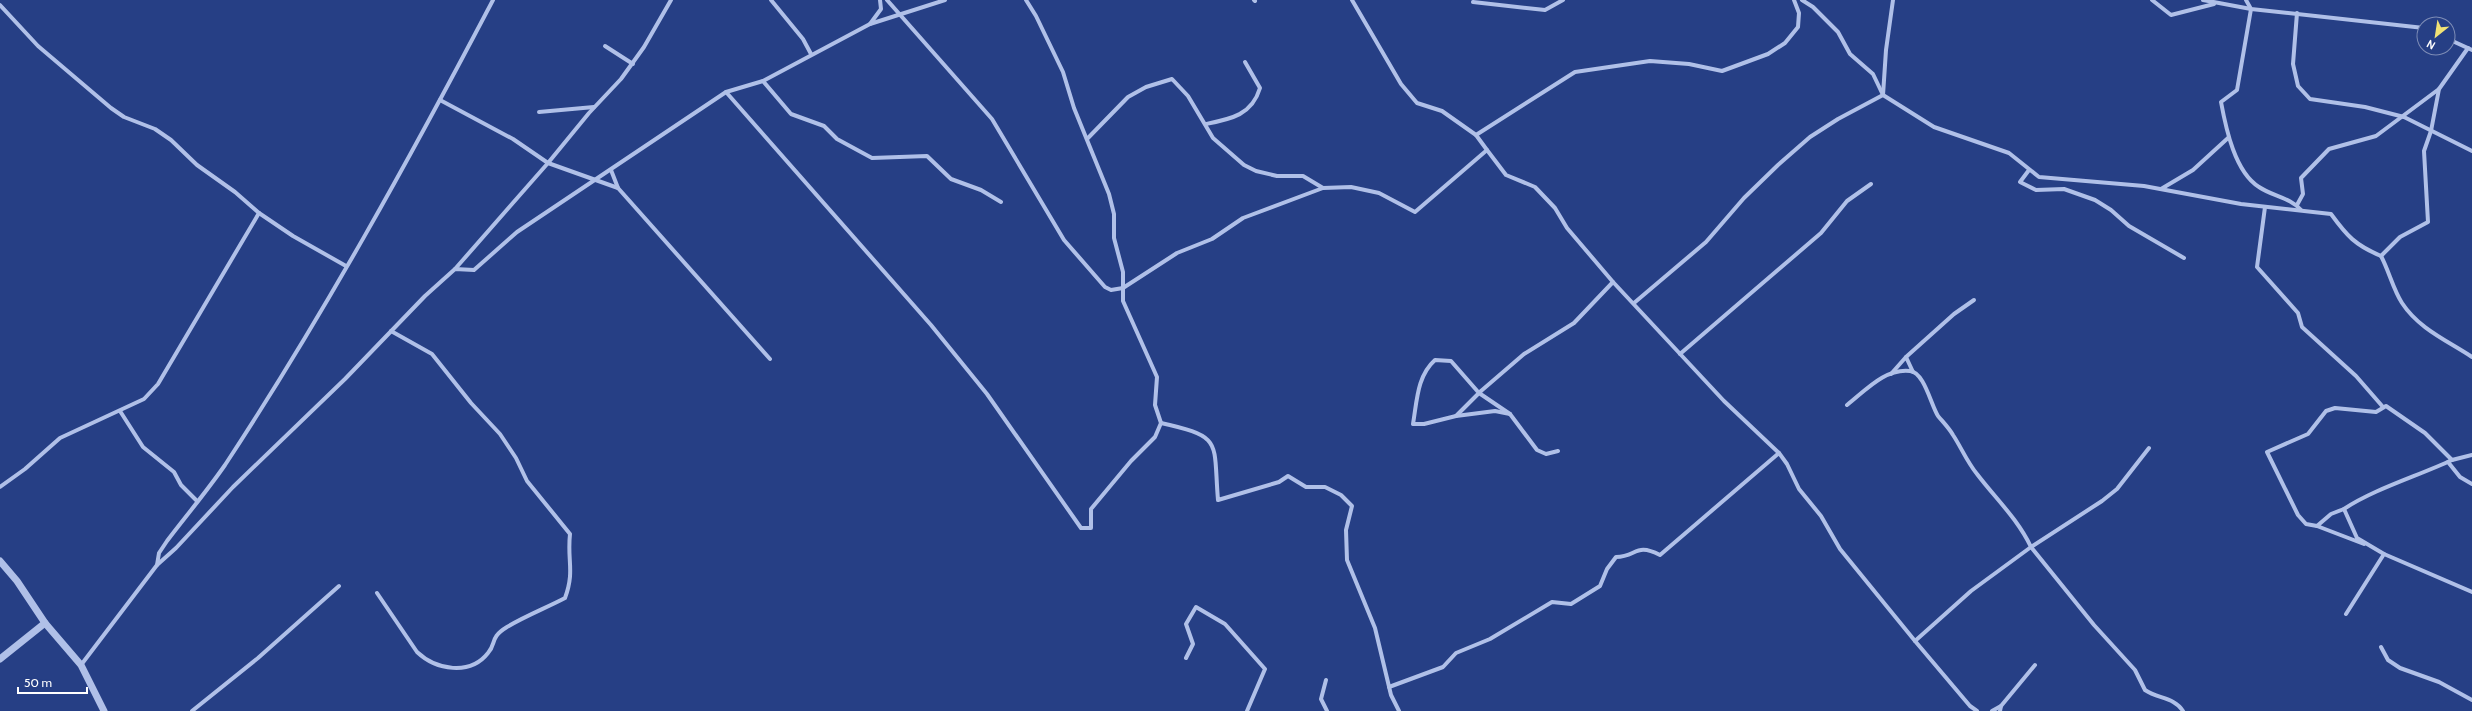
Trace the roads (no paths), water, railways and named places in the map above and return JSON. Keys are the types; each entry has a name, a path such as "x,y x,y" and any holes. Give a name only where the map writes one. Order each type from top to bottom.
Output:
{"street":[{"path":"157,565 159,553 166,541 224,466 346,266 440,100 493,0"},
{"path":"771,0 803,39 812,54"},
{"path":"870,24 881,9 880,0"},
{"path":"888,0 899,15 992,119 1030,186 1075,254 1105,287 1111,290 1123,288 1177,253 1212,239 1243,218 1323,188 1351,187 1379,193 1415,212 1487,150"},
{"path":"455,269 474,270 518,232 726,92 762,81 870,24 946,0"},
{"path":"726,92 931,325 988,394 1081,528 1091,528 1091,509 1131,461 1155,437 1161,423 1155,405 1157,377 1123,301 1123,272 1112,228 1114,214 1107,187 1088,138 1074,108 1063,72 1036,16 1026,0"},
{"path":"1352,0 1401,84 1417,103 1442,111 1476,135 1506,175 1535,187 1555,208 1567,228 1613,282 1724,401 1779,453 1788,464 1799,488 1821,516 1840,549 1915,641 1970,706 1977,711"},
{"path":"1473,2 1545,10 1563,0"},
{"path":"1476,135 1575,72 1650,61 1689,64 1722,71 1768,54 1785,43 1798,27 1799,13 1794,0"},
{"path":"1802,0 1813,7 1838,32 1850,54 1873,74 1883,95 1934,127 2009,153 2029,170 2047,179 2161,189 2241,204 2331,214 2347,237 2362,248 2381,256 2402,304 2433,334 2472,357"},
{"path":"1883,95 1886,50 1893,0"},
{"path":"2152,0 2171,14 2216,4"},
{"path":"2204,0 2216,4 2251,9 2416,27"},
{"path":"2246,0 2251,9 2236,90 2221,102 2228,138 2243,173 2258,187 2296,205 2301,210"},
{"path":"81,665 157,565 455,269 633,64 669,1"},
{"path":"0,5 38,46 94,94 124,117 155,129 171,140 197,165 235,192 260,213 293,236 346,266"},
{"path":"2297,13 2293,64 2298,86 2310,99 2365,107 2401,116 2472,151"},
{"path":"2296,205 2303,194 2301,178 2329,149 2376,136 2439,89 2470,49 2456,43"},
{"path":"605,46 633,64"},
{"path":"1206,124 1228,120 1246,111 1257,100 1260,88 1245,62"},
{"path":"1088,138 1128,97 1146,87 1172,79 1188,96 1213,138 1223,148 1250,168 1277,176 1303,176 1323,188"},
{"path":"762,81 791,114 824,126 837,139 872,158 927,156 952,178 981,190 1001,202"},
{"path":"2381,256 2400,237 2428,222 2424,151 2431,131 2439,89"},
{"path":"1634,303 1706,242 1744,198 1810,137 1838,119 1883,95"},
{"path":"440,100 513,139 548,163 618,188"},
{"path":"539,112 595,107"},
{"path":"2161,189 2193,170 2228,138"},
{"path":"611,170 618,188 770,359"},
{"path":"2029,170 2020,182 2036,190 2064,189 2095,200 2111,210 2129,226 2184,258"},
{"path":"1680,354 1821,233 1847,201 1871,184"},
{"path":"2265,207 2257,267 2298,313 2302,327 2356,376 2383,407"},
{"path":"0,487 25,469 60,438 144,399 158,384 260,213"},
{"path":"1456,416 1479,393 1524,354 1574,323 1613,282"},
{"path":"1890,374 1906,357 1954,314 1974,300"},
{"path":"377,593 417,652 425,660 439,666 458,668 470,667 481,661 489,652 494,638 507,627 565,598 572,576 568,553 570,534 527,481 516,458 500,434 471,403 432,354 391,331"},
{"path":"1906,357 1913,372 1923,381 1938,415 1952,433 1976,473 2009,510 2022,528 2031,547 2094,625 2135,670 2146,690 2171,700 2179,705 2183,711"},
{"path":"1510,414 1495,411 1477,415 1456,416 1424,424 1414,424 1420,385 1426,369 1435,360 1451,361 1479,393 1510,414 1537,450 1546,454 1558,451"},
{"path":"1847,405 1885,375 1910,371 1913,372"},
{"path":"2472,484 2460,477 2450,461 2425,433 2400,414 2386,406 2376,412 2334,408 2326,411 2308,434 2267,452 2298,515 2306,524 2317,526 2364,544 2472,592"},
{"path":"120,411 143,447 174,472 181,485 197,501"},
{"path":"1161,423 1190,430 1210,440 1215,451 1218,500 1279,482 1288,476 1306,487 1325,487 1341,495 1352,506 1346,530 1347,560 1375,628 1389,687 1399,711"},
{"path":"1915,641 1971,591 2031,547 2102,501 2117,488 2149,448"},
{"path":"1389,687 1443,667 1456,653 1490,639 1552,602 1571,604 1600,586 1607,569 1616,557 1624,557 1634,550 1648,548 1660,555 1779,453"},
{"path":"2317,526 2332,514 2344,509 2362,497 2385,490 2450,461 2472,456"},
{"path":"2344,509 2357,538 2364,544"},
{"path":"2346,614 2384,554"},
{"path":"0,561 17,581 45,623 81,665 104,711"},
{"path":"192,711 258,658 339,586"},
{"path":"1186,658 1192,644 1186,624 1196,607 1225,624 1265,668 1247,711"},
{"path":"0,659 45,623"},
{"path":"2381,648 2388,660 2400,668 2439,682 2472,700"},
{"path":"1992,711 2001,706 2035,665"},
{"path":"1326,680 1321,699 1327,711"},
{"path":"2000,711 2001,706"}]}
